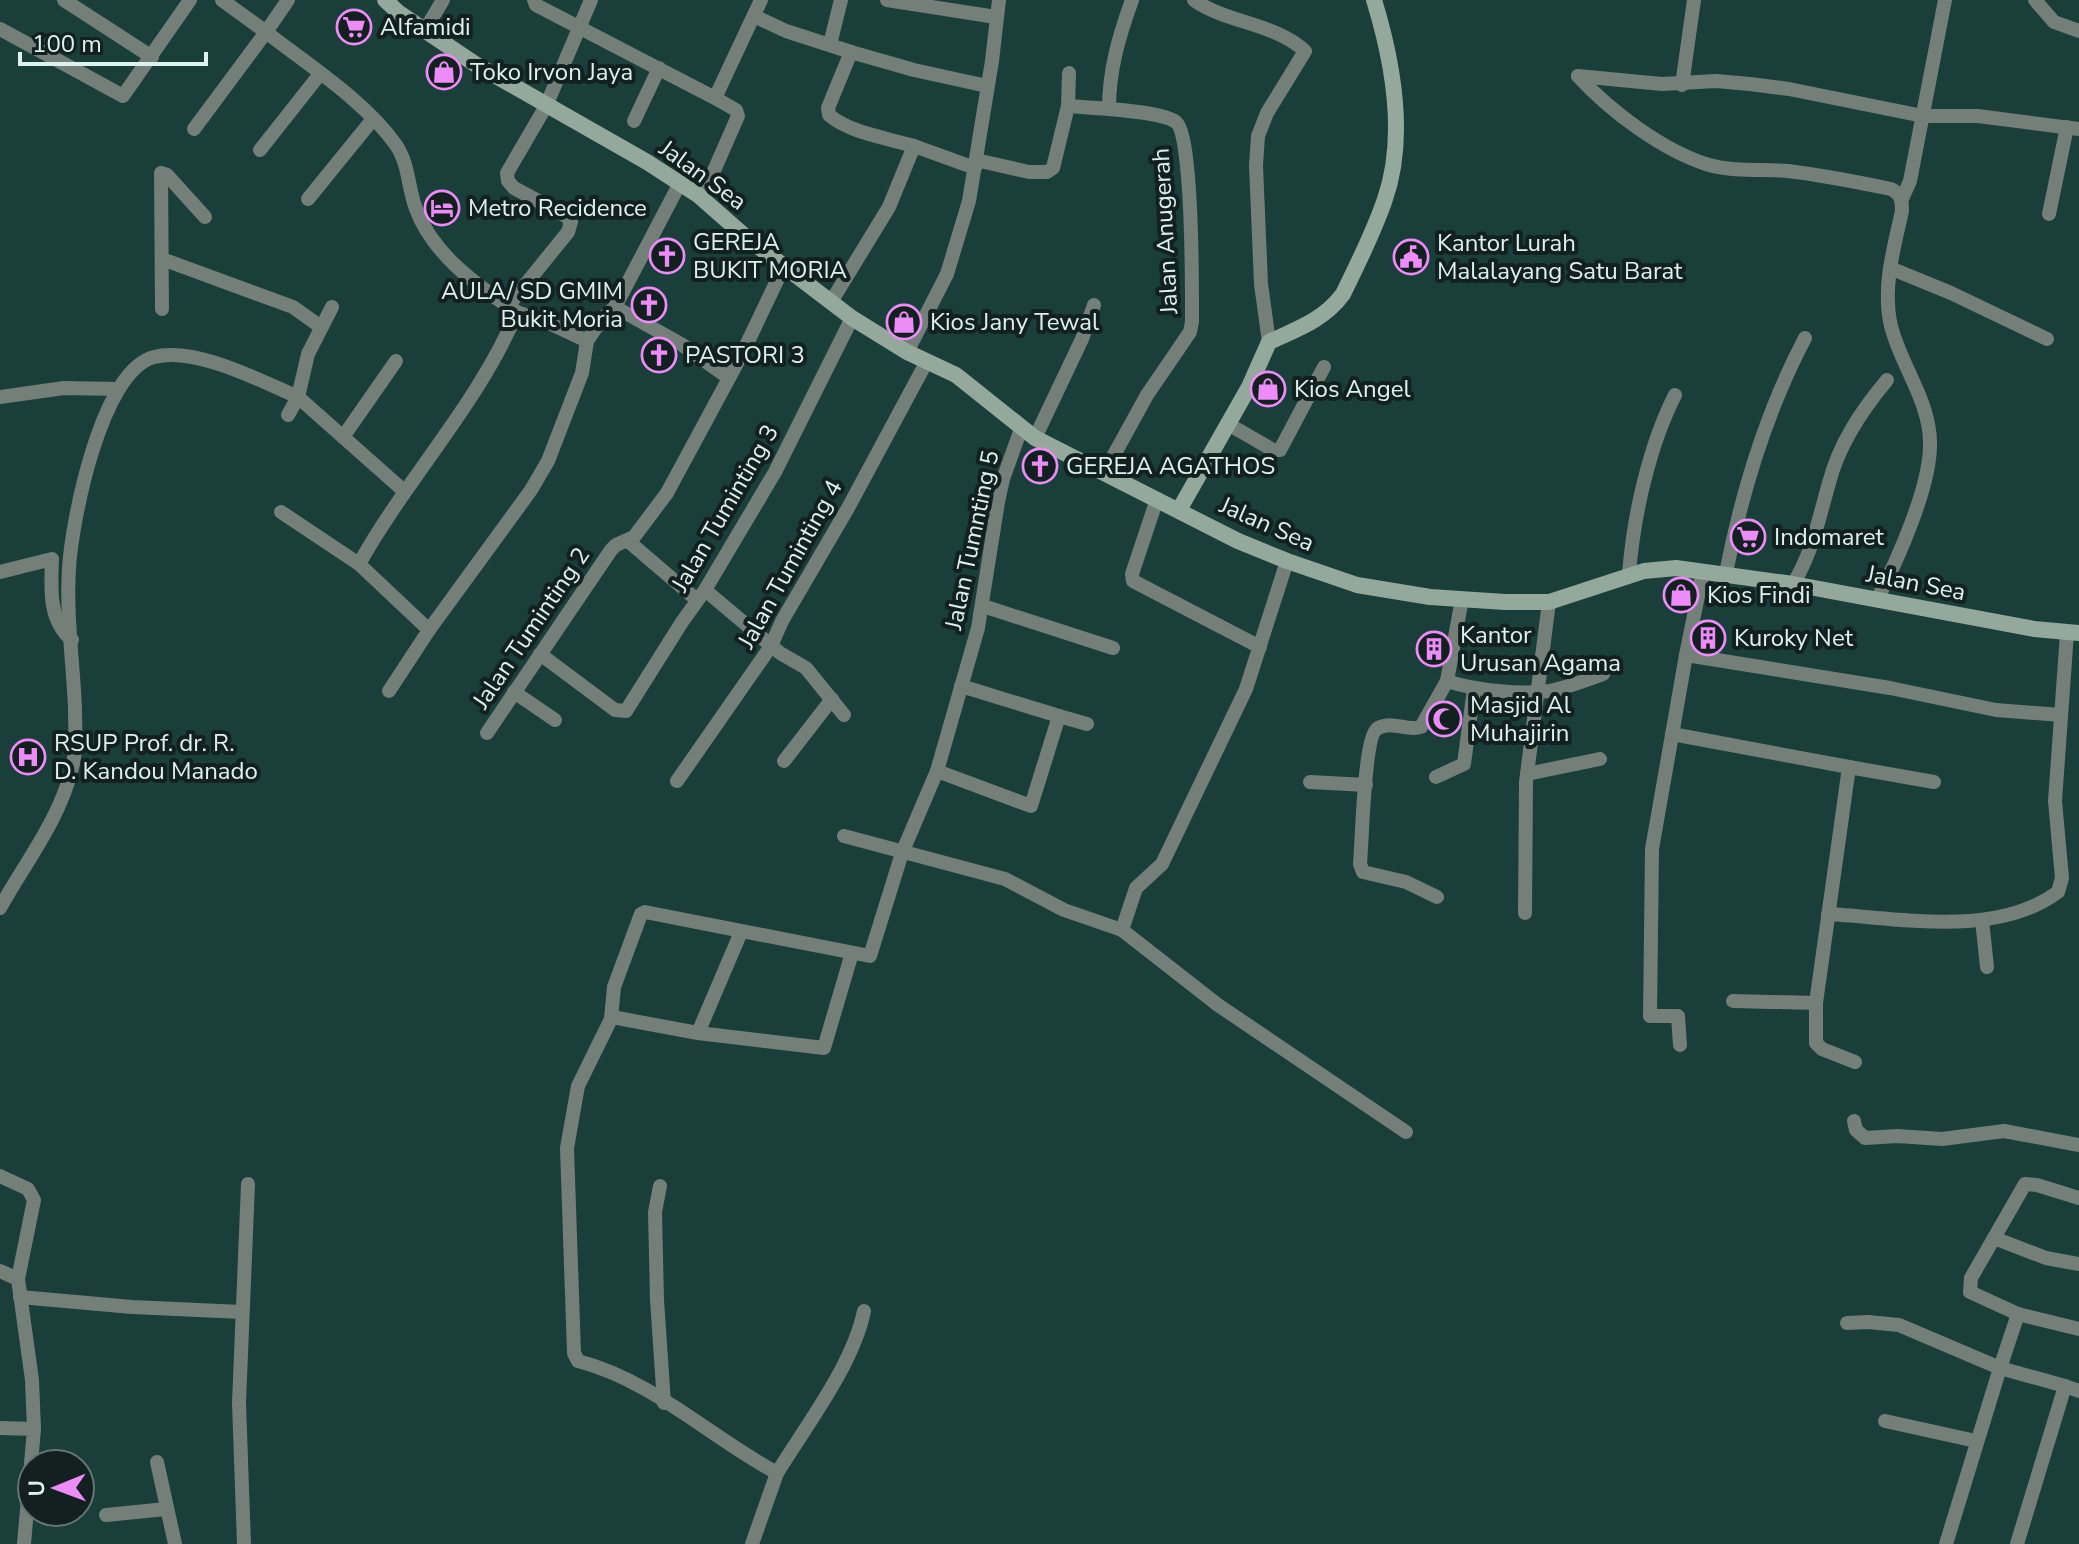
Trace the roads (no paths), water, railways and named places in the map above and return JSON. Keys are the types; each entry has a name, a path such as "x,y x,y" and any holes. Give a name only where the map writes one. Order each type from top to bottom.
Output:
{"main road":[{"name":"Jalan Sea","path":"385,0 425,30 546,106 680,183 852,318 907,352 967,382 1028,434 1238,541 1287,561 1357,585 1401,593 1549,602 1629,575 1659,569 1726,573 2034,629 2073,633"},
{"path":"1179,510 1228,424 1269,342 1322,317 1333,308 1343,294 1386,198 1394,149 1394,95 1387,40 1374,0"}],"street":[{"path":"64,0 152,57"},
{"path":"0,29 123,96 190,0"},
{"path":"222,0 320,74 373,119 402,155 423,225 450,261 483,290 512,309 587,341"},
{"path":"194,129 288,0"},
{"path":"425,30 443,0"},
{"path":"534,0 536,5 578,28 736,110 738,116 702,198"},
{"path":"359,564 404,491 500,351 512,309 571,226 566,216 514,188 508,181 507,173 546,106 591,0"},
{"path":"715,98 761,0"},
{"path":"830,44 841,0"},
{"path":"887,0 996,17"},
{"path":"907,352 947,274 969,201 999,0"},
{"path":"1109,108 1117,40 1132,0"},
{"path":"1194,0 1203,7 1270,32 1305,51 1267,113 1258,136 1256,165 1261,284 1269,342"},
{"path":"1682,85 1694,0"},
{"path":"1877,600 1889,577 1920,494 1930,445 1923,406 1892,328 1888,297 1902,199 1910,181 1945,0"},
{"path":"2035,0 2054,22 2079,31"},
{"path":"754,16 786,31 851,52 987,86"},
{"path":"851,52 831,100 829,115 836,120 976,164 1029,172 1047,172 1053,168 1068,106 1069,73"},
{"path":"634,121 659,68"},
{"path":"260,150 320,74"},
{"path":"1902,199 1891,189 1845,180 1787,171 1709,165 1646,133 1602,100 1578,76 1682,85 1716,81 1763,85 1923,116 1978,116 2073,128 2049,214"},
{"name":"Jalan Anugerah","path":"1068,106 1109,108 1173,119 1180,125 1189,190 1190,332 1147,395 1104,473"},
{"path":"308,199 373,119"},
{"path":"831,302 889,207 914,146"},
{"path":"162,309 161,173 167,175 205,217"},
{"path":"389,691 429,630 531,490 548,461 584,368 587,341 601,320 615,307 680,183"},
{"path":"162,259 293,307 321,327"},
{"name":"Jalan Tuminting 2","path":"487,733 611,550 640,530 667,493 729,378 784,266"},
{"path":"1890,268 2047,339"},
{"name":"Jalan Tumnting 5","path":"852,953 870,956 902,853 937,771 983,606 992,527 1003,479 1082,339 1094,305"},
{"path":"288,415 298,397 308,354 332,307"},
{"path":"615,307 681,344 729,378"},
{"name":"Jalan Tuminting 3","path":"540,654 615,710 624,712 701,595 775,472 852,318"},
{"path":"1726,573 1734,532 1761,437 1805,338"},
{"path":"0,908 56,812 73,768 76,734 69,567 95,442 118,389 131,370 155,356 171,355 209,361 298,397 404,491"},
{"path":"343,437 396,361"},
{"name":"Jalan Tuminting 4","path":"677,781 771,646 927,361"},
{"path":"1228,424 1273,450 1280,450 1324,367"},
{"path":"1793,584 1813,540 1829,482 1845,441 1856,420 1887,380"},
{"path":"0,397 64,388 118,389"},
{"path":"1629,575 1638,508 1653,452 1675,395"},
{"path":"1157,499 1132,574 1133,581 1260,647"},
{"path":"281,512 359,564 429,630"},
{"path":"628,541 771,646 806,668 844,715"},
{"path":"0,572 52,559 53,610 59,630 72,640"},
{"path":"1122,930 1136,888 1162,864 1246,689 1287,561"},
{"path":"1680,1045 1678,1016 1650,1016 1652,849 1703,571"},
{"path":"1437,897 1406,882 1363,872 1360,864 1369,742 1374,730 1393,724 1411,729 1421,727 1447,681 1462,599"},
{"path":"1525,913 1527,774 1549,602"},
{"path":"983,606 1113,648"},
{"path":"1828,914 1908,920 1982,920 2031,908 2045,901 2061,886 2055,801 2061,715 2073,633"},
{"path":"1686,655 1890,688 1996,710 2061,715"},
{"path":"1447,681 1474,689 1539,693 1603,674"},
{"path":"961,686 1087,724"},
{"path":"1436,777 1464,764 1474,689"},
{"path":"514,692 555,720"},
{"path":"784,761 832,699"},
{"path":"937,771 1031,806 1059,716"},
{"path":"1672,734 1934,782"},
{"path":"1527,774 1600,759"},
{"path":"1849,767 1816,1003 1816,1043 1822,1049 1855,1062"},
{"path":"1310,782 1366,785"},
{"path":"844,836 1005,879 1064,910 1122,930 1218,1005 1406,1132"},
{"path":"612,1017 698,1033 824,1048 852,953 645,912 641,914 614,987 612,1017 578,1086 567,1148 574,1353 578,1361 624,1377 777,1473"},
{"path":"1982,920 1987,967"},
{"path":"698,1033 741,932"},
{"path":"1733,1001 1816,1003"},
{"path":"1854,1121 1856,1130 1865,1138 1897,1136 1942,1139 2004,1131 2079,1145"},
{"path":"0,1176 28,1189 34,1200 18,1279 32,1380 34,1429 24,1544"},
{"path":"244,1544 239,1444 248,1184"},
{"path":"2079,1198 2025,1184 1971,1278 1970,1292 2018,1314 2079,1329"},
{"path":"660,1186 656,1226 664,1403"},
{"path":"1994,1238 2046,1258 2079,1264"},
{"path":"0,1271 18,1279"},
{"path":"20,1297 132,1307 242,1312"},
{"path":"752,1544 777,1473 845,1362 864,1311"},
{"path":"1946,1544 2018,1314"},
{"path":"1847,1323 1899,1325 2000,1368 2072,1388 2017,1544"},
{"path":"1885,1421 1976,1441"},
{"path":"0,1428 34,1429"},
{"path":"157,1462 175,1544"},
{"path":"106,1515 166,1509"}],"place":[{"name":"Alfamidi","path":"354,27"},
{"name":"Toko Irvon Jaya","path":"444,72"},
{"name":"Metro Recidence","path":"442,208"},
{"name":"GEREJA BUKIT MORIA","path":"667,256"},
{"name":"Kantor Lurah Malalayang Satu Barat","path":"1411,257"},
{"name":"AULA/ SD GMIM Bukit Moria","path":"649,305"},
{"name":"Kios Jany Tewal","path":"904,322"},
{"name":"PASTORI 3","path":"659,355"},
{"name":"Kios Angel","path":"1268,389"},
{"name":"GEREJA AGATHOS","path":"1040,466"},
{"name":"Indomaret","path":"1748,537"},
{"name":"Kios Findi","path":"1681,595"},
{"name":"Kuroky Net","path":"1708,638"},
{"name":"Kantor Urusan Agama","path":"1434,649"},
{"name":"Masjid Al Muhajirin","path":"1444,719"},
{"name":"RSUP Prof. dr. R. D. Kandou Manado","path":"28,757"}]}
